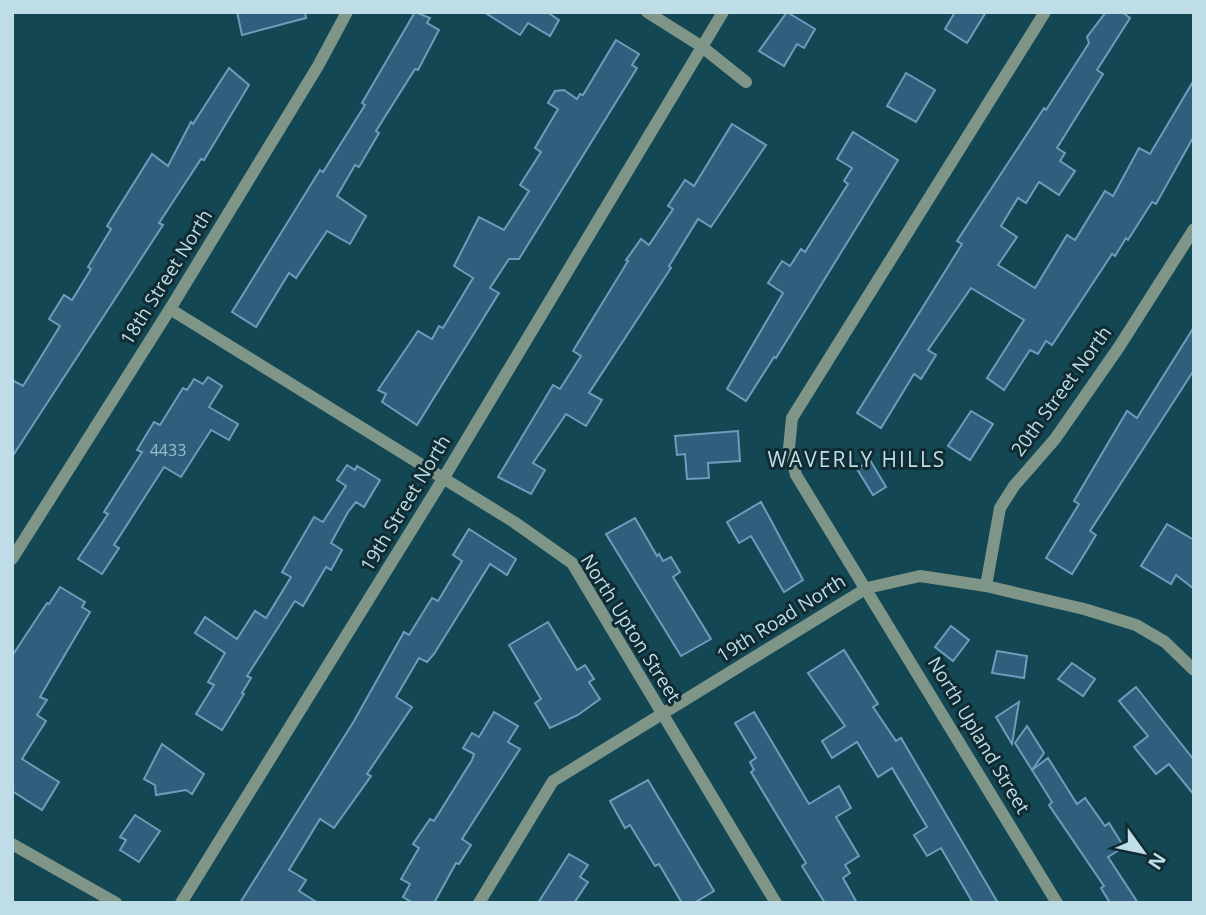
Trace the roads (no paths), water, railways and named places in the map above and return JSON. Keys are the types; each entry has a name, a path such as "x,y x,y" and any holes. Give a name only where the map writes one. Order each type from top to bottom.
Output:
{"street":[{"name":"18th Street North","path":"12,559 170,309 318,66 347,12"},
{"path":"647,12 701,46 746,82"},
{"name":"19th Street North","path":"181,903 443,479 723,12"},
{"name":"19th Road North","path":"478,903 553,781 867,588 796,475 789,448 792,418 1045,12"},
{"name":"20th Street North","path":"986,586 1000,508 1014,486 1055,439 1119,347 1194,229"},
{"name":"North Upton Street","path":"170,309 514,522 572,564 776,903"},
{"path":"867,588 920,576 986,586 1136,625 1164,642 1194,670"},
{"name":"North Upland Street","path":"867,588 1057,903"},
{"path":"12,844 116,903"}],"district":[{"name":"WAVERLY HILLS","path":"857,459"}]}
